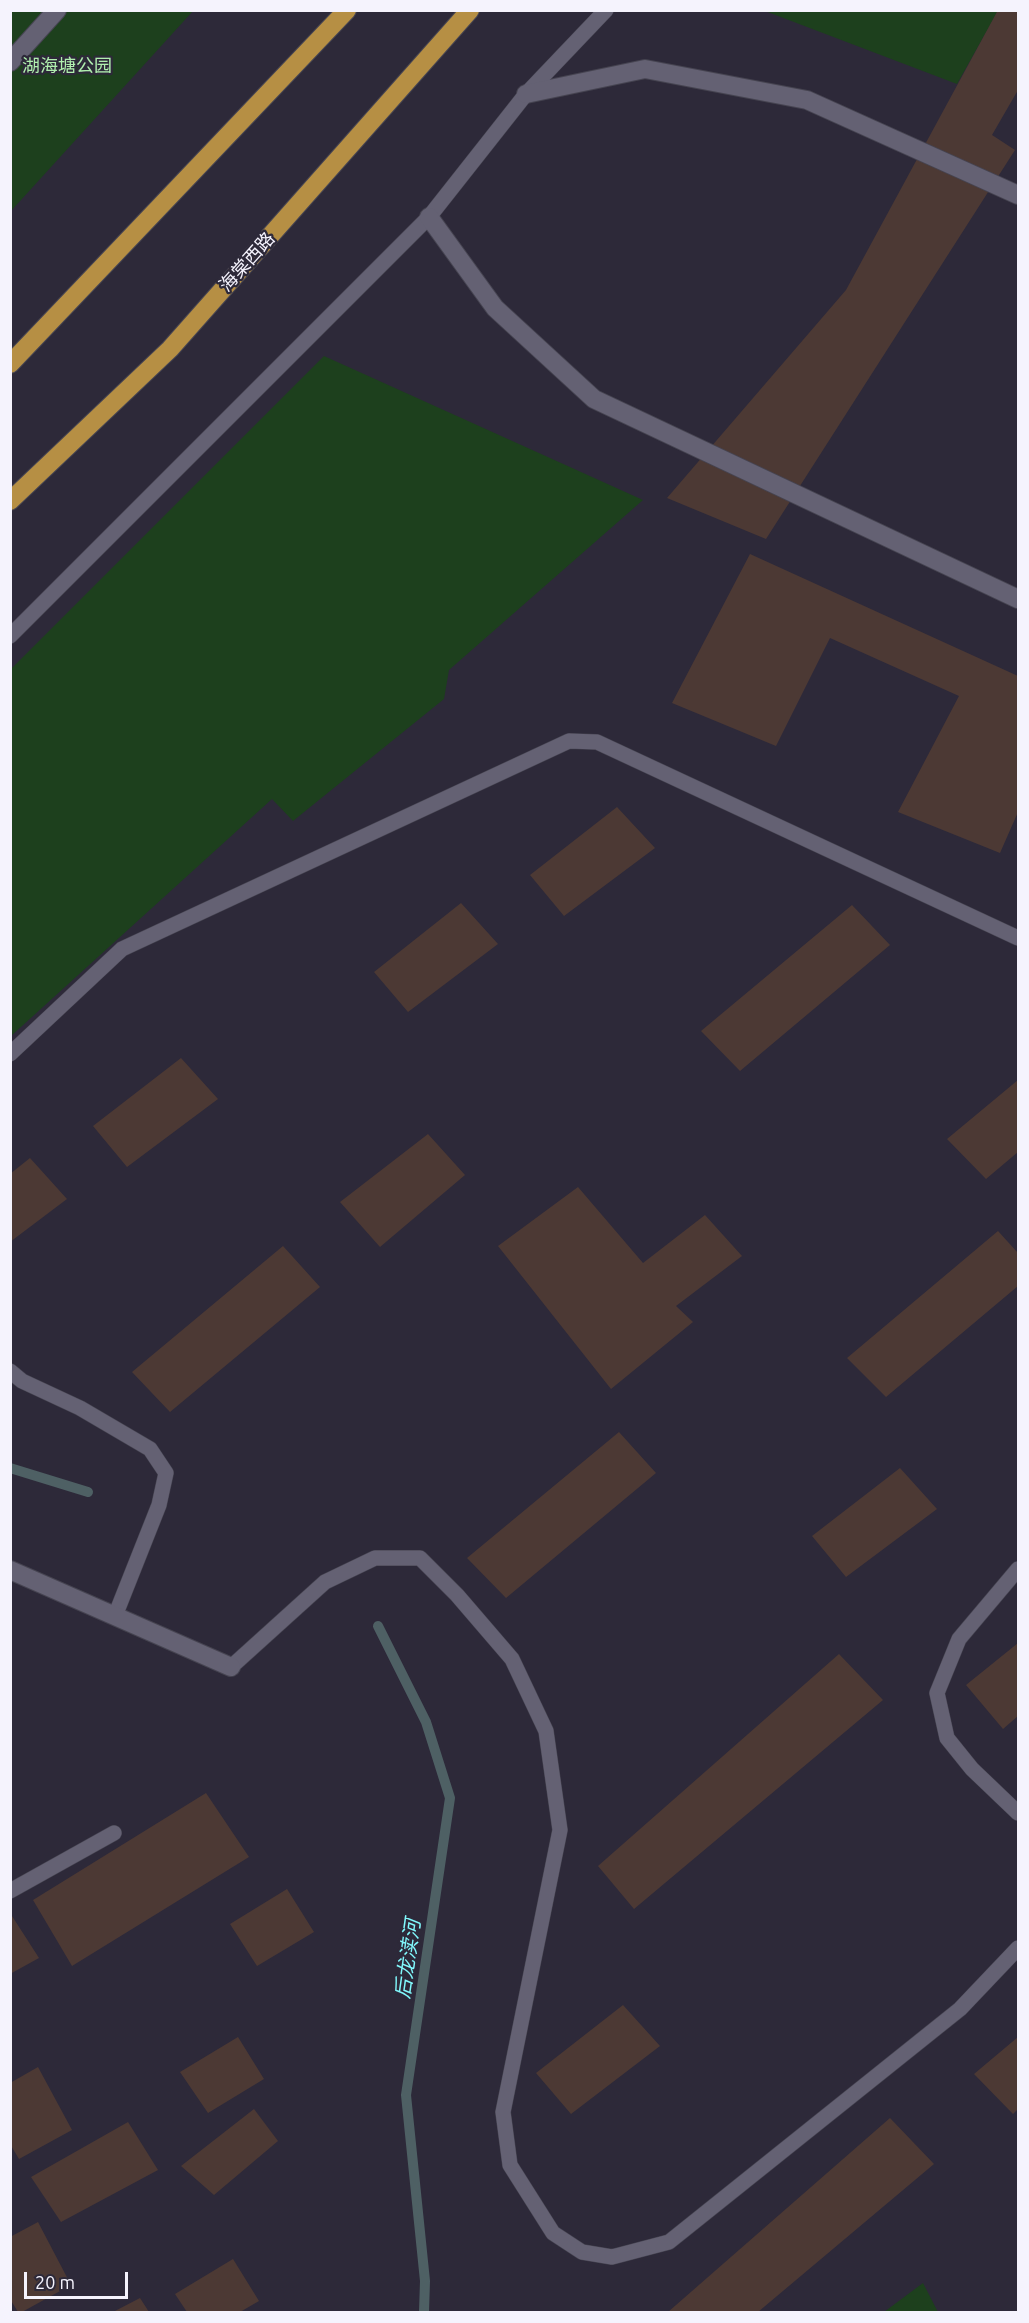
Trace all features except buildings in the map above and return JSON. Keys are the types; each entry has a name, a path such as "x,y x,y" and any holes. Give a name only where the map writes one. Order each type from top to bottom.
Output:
{"main road":[{"path":"10,364 348,10"},
{"name":"海棠西路","path":"10,501 170,349 470,10"}],"street":[{"path":"10,62 57,10"},
{"path":"526,94 645,69 807,100 1018,195"},
{"path":"429,217 495,308 594,399 1018,599"},
{"path":"10,1570 231,1667"}],"lane":[{"path":"10,636 429,217 526,94 606,10"},
{"path":"10,1054 122,948 569,741 597,742 1018,938"},
{"path":"10,1371 22,1381 80,1408 150,1449 166,1473 159,1505 115,1616"},
{"path":"231,1667 325,1582 375,1558 420,1558 457,1595 512,1659 546,1731 560,1830 503,2112 510,2165 553,2233 582,2252 612,2257 669,2242 960,2009 1018,1948"},
{"path":"1018,1569 958,1639 937,1693 947,1738 972,1769 1018,1813"},
{"path":"10,1892 114,1833"}],"green space":[{"path":"998,10 957,84 765,11"},
{"name":"湖海塘公园","path":"11,11 193,11 11,211"},
{"path":"324,356 643,500 449,670 444,699 293,821 272,799 11,1036 11,669"},
{"path":"923,2283 938,2312 884,2312"}],"waterway":[{"name":"后龙渎河","path":"10,1468 88,1492"},
{"name":"后龙渎河","path":"378,1626 426,1722 450,1798 406,2095 425,2281 424,2312"}]}
